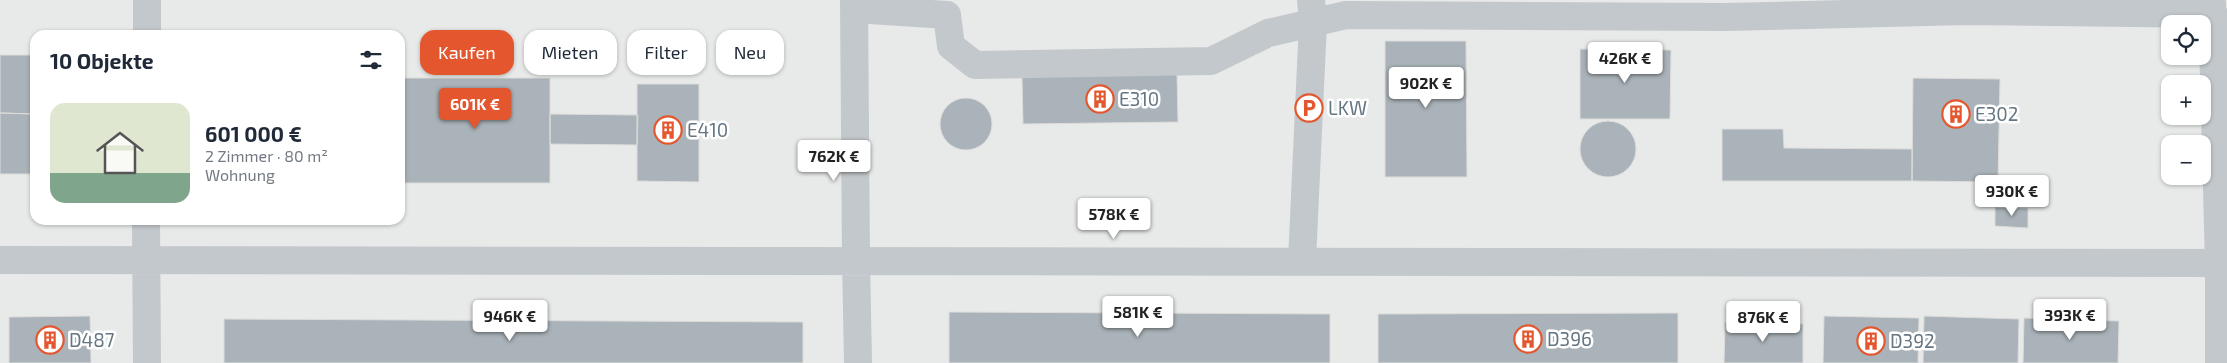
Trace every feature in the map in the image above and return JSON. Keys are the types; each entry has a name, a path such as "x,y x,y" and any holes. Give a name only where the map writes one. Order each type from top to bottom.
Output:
{"street":[{"path":"147,0 147,30"},
{"path":"858,363 854,5 947,15 951,46 975,65 1210,61 1312,11 1346,8 1755,8 2217,14 2223,263 2219,363"},
{"path":"1302,261 1312,11"},
{"path":"146,225 147,363"},
{"path":"0,260 146,262 856,260 2223,263"}],"shaded area":[{"path":"0,0 2227,0 2227,363 0,363"}],"building":[{"path":"1385,41 1466,41 1467,177 1385,177"},
{"path":"1580,49 1671,50 1670,119 1580,119"},
{"path":"0,55 30,55 30,114 0,113"},
{"name":"E310","path":"1177,74 1178,122 1023,124 1022,77"},
{"path":"405,78 550,78 550,183 405,183"},
{"name":"E302","path":"1913,78 2000,79 1998,182 1912,181"},
{"name":"E410","path":"637,84 699,84 699,182 637,181"},
{"path":"966,98 976,100 984,106 990,114 992,124 990,134 984,142 976,148 966,150 956,148 948,142 942,134 940,124 942,114 948,106 956,100"},
{"path":"0,113 30,114 30,174 0,174"},
{"path":"550,114 638,115 637,145 550,144"},
{"path":"1602,121 1614,121 1628,129 1636,143 1634,160 1628,169 1614,177 1602,177 1592,172 1585,165 1580,155 1580,143 1585,133 1592,126"},
{"path":"1722,129 1783,129 1784,148 1912,149 1912,181 1722,181"},
{"path":"1995,207 2028,208 2028,228 1995,226"},
{"path":"949,312 1330,314 1330,363 949,363"},
{"name":"D396","path":"1678,313 1678,363 1378,363 1378,314"},
{"name":"D487","path":"90,316 91,363 9,363 9,317"},
{"name":"D392","path":"1824,316 1919,318 1918,363 1823,363"},
{"path":"1924,316 2019,319 2018,363 1923,363"},
{"path":"2024,318 2119,321 2118,363 2023,363"},
{"path":"224,319 803,322 803,363 224,363"},
{"path":"1725,322 1803,324 1803,363 1724,363"}],"place":[{"name":"E310","path":"1100,99"},
{"name":"LKW","path":"1309,108"},
{"name":"E302","path":"1956,114"},
{"name":"E410","path":"668,130"},
{"name":"D396","path":"1528,339"},
{"name":"D487","path":"50,340"},
{"name":"D392","path":"1871,341"}]}
